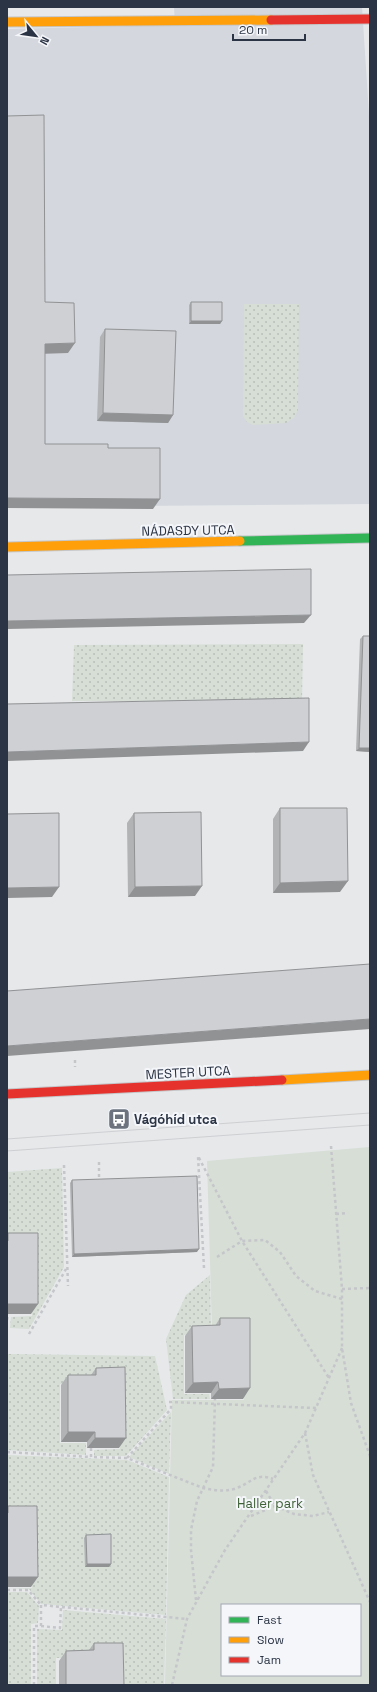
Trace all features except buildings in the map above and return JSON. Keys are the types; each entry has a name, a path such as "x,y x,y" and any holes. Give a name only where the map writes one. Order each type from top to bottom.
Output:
{"street":[{"path":"7,22 370,20"},
{"name":"NÁDASDY UTCA","path":"7,547 370,538"},
{"name":"MESTER UTCA","path":"7,1094 370,1075"}],"path":[{"path":"331,1146 342,1289 342,1348 351,1403 368,1446 370,1456"},
{"path":"204,1268 198,1156 242,1241 329,1378"},
{"path":"99,1162 99,1182"},
{"path":"64,1165 66,1268 68,1286"},
{"path":"336,1214 348,1213"},
{"path":"217,1257 242,1241 265,1240 280,1252 296,1276 315,1290 342,1299"},
{"path":"29,1334 66,1268"},
{"path":"342,1289 370,1288"},
{"path":"7,1320 8,1314"},
{"path":"172,1685 187,1619 196,1601 225,1550 250,1516 305,1433 342,1348"},
{"path":"196,1601 191,1550 191,1530 197,1501 213,1467 215,1399"},
{"path":"127,1458 171,1409 170,1402 316,1408"},
{"path":"305,1433 313,1475 370,1602"},
{"path":"91,1448 91,1457"},
{"path":"7,1452 127,1458 203,1488 224,1491 246,1484 255,1477 265,1476 274,1479"},
{"path":"266,1491 275,1506 294,1514 313,1516 329,1512"},
{"path":"250,1516 275,1506"},
{"path":"7,1590 28,1590 41,1605 41,1626"},
{"path":"41,1605 187,1619"},
{"path":"34,1685 34,1626 60,1628 61,1607"}],"shaded area":[{"path":"174,7 362,7 370,130 370,504 7,507 7,29 175,25"}],"green space":[{"path":"244,304 299,304 298,410 294,418 286,423 253,425 247,422 243,416"},
{"path":"303,644 302,701 72,701 74,645"},
{"name":"Haller park","path":"370,1147 370,1685 165,1685 172,1400 244,1400 243,1327 212,1328 207,1161"},
{"path":"62,1168 64,1267 29,1329 10,1328 11,1317 32,1316 32,1243 7,1243 7,1172"},
{"path":"210,1275 211,1334 184,1335 184,1394 209,1394 210,1399 173,1399 166,1339 186,1295"},
{"path":"7,1354 155,1356 167,1410 126,1456 94,1456 94,1450 120,1449 119,1377 87,1384 60,1384 60,1443 86,1443 86,1455 7,1450"},
{"path":"171,1412 169,1474 129,1457"},
{"path":"7,1455 127,1460 169,1477 166,1615 41,1604 29,1589 7,1589 32,1588 32,1515 7,1515"},
{"path":"7,1592 27,1592 39,1606 38,1623 31,1624 31,1685 7,1685"},
{"path":"63,1610 166,1619 164,1685 119,1685 84,1658 56,1658 56,1685 37,1685 37,1629 62,1630"}],"tram line":[{"path":"7,1139 370,1113"},
{"path":"7,1151 370,1125"}],"traffic: fast":[{"path":"240,541 370,538"}],"traffic: slow":[{"path":"7,22 271,20"},
{"path":"7,547 240,541"},
{"path":"282,1080 370,1075"}],"traffic: jam":[{"path":"271,20 370,19"},
{"path":"7,1094 282,1080"}],"place":[{"name":"Vágóhíd utca","path":"119,1119"}]}
